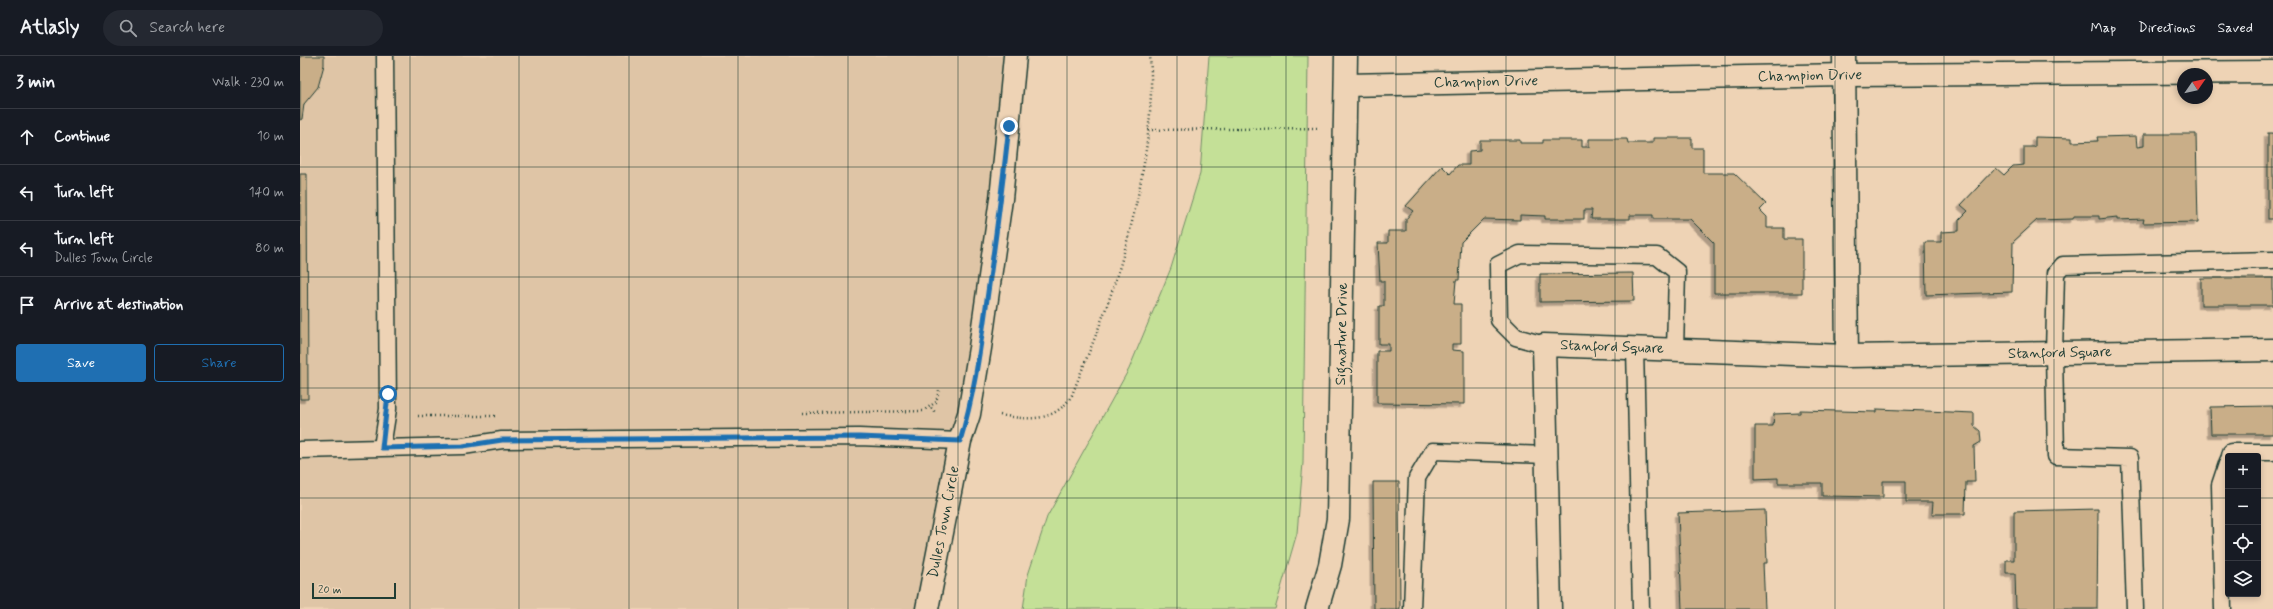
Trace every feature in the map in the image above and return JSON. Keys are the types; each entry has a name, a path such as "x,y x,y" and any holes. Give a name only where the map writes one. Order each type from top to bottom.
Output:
{"street":[{"name":"Dulles Town Circle","path":"927,609 960,441 969,414 980,348 1001,200 1015,56"},
{"name":"Signature Drive","path":"1317,609 1330,565 1338,519 1346,56"},
{"name":"Champion Drive","path":"1346,85 1844,66 2273,72"},
{"path":"1844,66 1848,356"},
{"name":"Stanford Square","path":"1550,609 1544,345 1848,356 2273,350"}],"lane":[{"path":"382,448 388,409 385,56"},
{"path":"1544,345 1516,337 1499,320 1498,265 1520,254 1657,256 1677,272 1675,350"},
{"path":"2135,609 2130,458 2056,456 2054,353 2056,273 2063,265 2273,260"},
{"path":"1635,348 1641,609"},
{"path":"300,450 463,446 510,440 859,437 960,441"},
{"path":"1412,609 1417,478 1433,451 1547,455"},
{"path":"2231,453 2273,452"},
{"path":"2223,609 2220,485 2225,470"}],"path":[{"path":"1000,415 1033,418 1049,416 1065,406 1072,395 1114,285 1136,202 1148,130 1152,79 1150,56"},
{"path":"1148,130 1177,131 1316,128"},
{"path":"796,413 923,411 931,408 936,402 939,390"},
{"path":"931,408 935,412"},
{"path":"418,416 503,416"}],"shaded area":[{"path":"300,56 1015,56 1009,126 927,609 300,609"}],"green space":[{"path":"1209,56 1308,56 1303,463 1297,533 1275,609 1023,609 1028,575 1047,517 1129,369 1171,268 1200,174"}],"building":[{"path":"300,56 324,56 324,65 318,87 304,104 302,119 300,120"},
{"path":"2268,133 2273,133 2273,219 2268,219"},
{"path":"2144,134 2196,134 2198,222 2143,223 2144,219 2117,220 2117,217 2099,219 2099,216 2074,216 2073,219 2037,220 2013,242 2012,292 1926,295 1925,242 1941,242 1941,232 1959,231 1959,220 1968,211 1961,205 1996,168 2004,175 2013,166 2024,165 2024,147 2035,147 2035,137 2072,138 2072,142 2098,141 2097,137 2136,136 2137,147 2144,146"},
{"path":"1653,138 1692,138 1692,148 1703,148 1703,173 1734,173 1766,204 1760,210 1767,217 1767,228 1784,228 1784,239 1802,239 1802,293 1714,293 1714,243 1690,219 1653,219 1653,215 1630,215 1630,219 1591,219 1592,210 1584,210 1584,219 1545,219 1545,216 1520,215 1520,220 1484,219 1461,242 1459,280 1456,280 1454,304 1461,304 1461,344 1452,344 1452,350 1464,351 1464,404 1377,403 1377,351 1389,351 1389,344 1379,344 1379,306 1384,306 1384,281 1380,281 1378,243 1388,243 1388,231 1406,231 1406,219 1413,211 1406,206 1442,166 1450,174 1458,165 1469,165 1469,151 1480,150 1480,140 1520,140 1520,143 1543,143 1543,140 1582,140 1582,147 1589,147 1589,139 1627,139 1628,143 1653,143"},
{"path":"300,174 307,174 308,399 300,399"},
{"path":"1633,273 1634,301 1540,302 1540,274"},
{"path":"2201,278 2273,278 2273,305 2201,305"},
{"path":"2273,406 2273,434 2211,434 2210,407"},
{"path":"1877,409 1974,413 1974,426 1980,431 1981,442 1974,446 1975,482 1966,482 1965,514 1932,514 1933,502 1906,502 1906,481 1883,481 1883,497 1822,496 1822,483 1778,483 1778,478 1755,479 1755,426 1773,426 1774,414 1800,413 1800,410 1877,412"},
{"path":"1373,482 1399,482 1400,609 1374,609"},
{"path":"2098,509 2097,609 2016,609 2015,573 2006,573 2006,560 2014,560 2014,511"},
{"path":"1765,510 1767,563 1763,563 1765,609 1682,609 1678,513"}],"route":[{"path":"388,394 388,409 382,448 463,446 502,440 859,437 960,441 969,414 980,348 1001,200 1009,126"}]}
